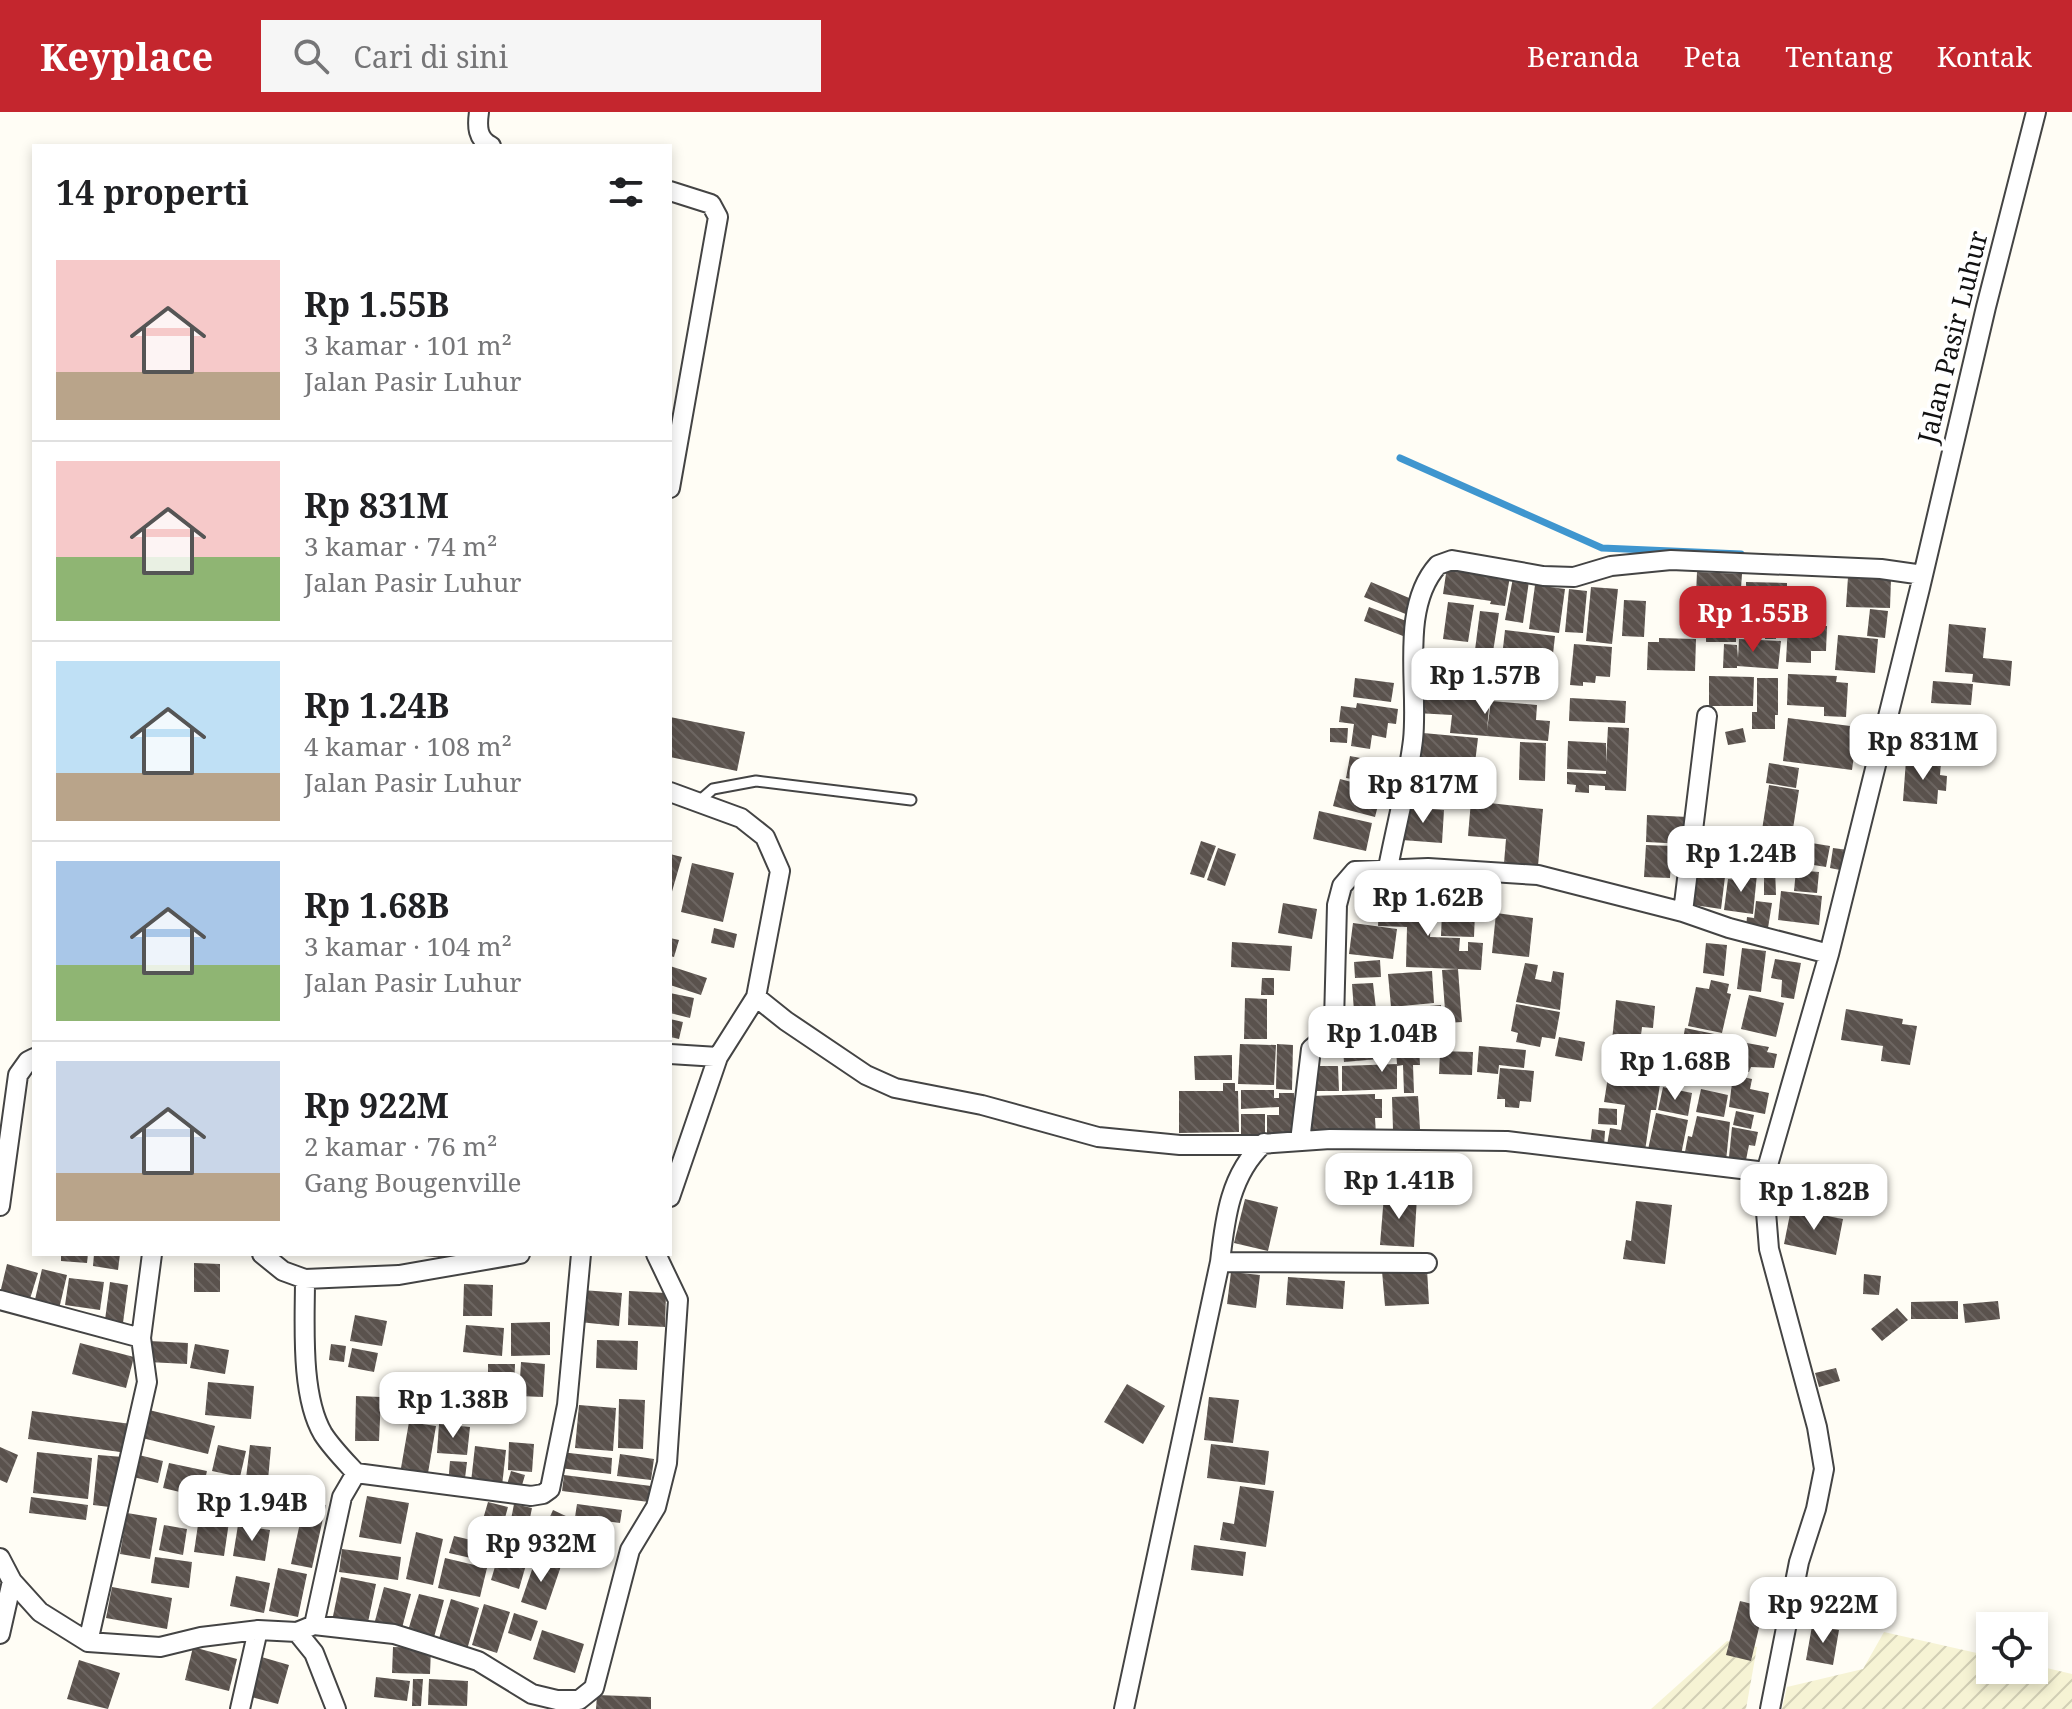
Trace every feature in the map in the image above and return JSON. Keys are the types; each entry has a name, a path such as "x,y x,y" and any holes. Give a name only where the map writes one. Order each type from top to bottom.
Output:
{"street":[{"path":"479,112 477,125 480,137 489,144"},
{"name":"Jalan Pasir Luhur","path":"1770,1709 1799,1562 1816,1509 1824,1469 1817,1427 1769,1249 1766,1172 1829,954 2036,112"},
{"path":"672,192 711,204 718,217 672,474"},
{"path":"1388,868 1413,739 1415,620 1421,593 1438,565 1452,560 1543,576 1574,577 1611,566 1671,560 1881,569 1922,581"},
{"path":"1683,912 1707,716"},
{"path":"672,793 741,818 765,837 780,871 756,997 718,1057 672,1191"},
{"path":"1300,1141 1311,1049 1327,1035 1334,1022 1337,905 1342,886 1355,871 1388,868 1538,875 1829,954"},
{"path":"756,997 866,1075 895,1088 982,1105 1098,1137 1180,1145 1300,1141 1507,1141 1766,1172"},
{"path":"672,1054 718,1057"},
{"path":"0,1206 18,1075 32,1059"},
{"path":"1124,1709 1220,1262 1225,1216 1240,1170 1264,1143"},
{"path":"88,1642 147,1382 141,1338 152,1256"},
{"path":"264,1256 283,1271 305,1279 416,1263 497,1256"},
{"path":"305,1279 308,1385 323,1434 356,1473 531,1496 550,1489 567,1405 581,1256"},
{"path":"0,1558 12,1581 40,1612 88,1642 160,1647 201,1637 306,1628 394,1634 478,1661 531,1702 579,1700 594,1688 630,1550 656,1507 667,1463 678,1300 657,1256"},
{"path":"1220,1262 1427,1263"},
{"path":"0,1300 141,1338"},
{"path":"336,1709 306,1628 342,1497 356,1473"},
{"path":"0,1634 12,1581"},
{"path":"240,1709 258,1630"}],"lane":[{"path":"698,802 713,789 756,781 911,800"}],"shaded area":[{"path":"1884,1632 1976,1653 1976,1684 2048,1684 2048,1668 2072,1674 2072,1709 1782,1709 1787,1687 1863,1669"},
{"path":"1727,1641 1757,1647 1746,1709 1651,1709"}],"building":[{"path":"1447,567 1510,576 1505,606 1443,594"},
{"path":"1697,572 1742,574 1739,618 1695,616"},
{"path":"1848,577 1891,579 1890,608 1846,607"},
{"path":"1513,578 1529,581 1523,623 1505,620"},
{"path":"1371,582 1414,600 1408,615 1364,597"},
{"path":"1746,582 1787,583 1787,609 1746,608"},
{"path":"1535,585 1565,589 1559,633 1529,629"},
{"path":"1591,587 1618,589 1612,644 1586,641"},
{"path":"1569,589 1587,591 1583,633 1565,632"},
{"path":"1624,600 1646,601 1644,637 1622,636"},
{"path":"1448,602 1474,605 1468,642 1443,639"},
{"path":"1369,607 1409,622 1403,636 1364,621"},
{"path":"1870,609 1888,611 1885,638 1867,636"},
{"path":"1480,611 1499,613 1493,652 1475,650"},
{"path":"1749,616 1784,617 1784,631 1776,630 1776,639 1765,639 1765,630 1748,630 1748,637 1736,637 1736,642 1706,642 1706,629 1728,630 1728,620 1749,621"},
{"path":"1788,623 1827,626 1826,651 1811,651 1811,663 1786,662"},
{"path":"1949,624 1986,628 1983,658 2012,661 2010,686 1972,682 1973,674 1945,672"},
{"path":"1505,630 1555,636 1552,663 1502,657"},
{"path":"1838,635 1878,639 1875,673 1835,670"},
{"path":"1659,638 1696,639 1695,671 1647,670 1648,642 1659,642"},
{"path":"1739,639 1781,641 1778,669 1723,668 1724,644 1737,645 1738,658"},
{"path":"1574,644 1612,647 1610,677 1596,676 1595,683 1570,685"},
{"path":"1482,659 1534,665 1530,694 1479,689"},
{"path":"1788,674 1837,676 1836,682 1848,683 1846,717 1824,716 1824,707 1787,705"},
{"path":"1709,676 1754,677 1753,706 1709,706"},
{"path":"1355,678 1394,683 1391,702 1353,697"},
{"path":"1757,678 1778,678 1775,729 1752,729 1752,712 1757,712"},
{"path":"1933,681 1973,684 1971,705 1931,703"},
{"path":"1418,691 1490,696 1487,730 1491,701 1537,705 1536,720 1550,721 1548,741 1450,733 1452,715 1416,713"},
{"path":"1570,698 1626,701 1625,723 1569,721"},
{"path":"1357,703 1398,709 1396,724 1388,723 1386,738 1372,735 1370,749 1351,746 1354,724 1339,722 1341,706 1356,708"},
{"path":"672,717 745,732 737,771 672,757"},
{"path":"1788,718 1858,727 1852,770 1783,761"},
{"path":"1608,727 1629,728 1626,791 1589,785 1589,793 1575,792 1576,785 1567,784 1567,772 1606,774 1606,771 1567,769 1568,741 1606,743 1606,763"},
{"path":"1330,728 1348,728 1347,743 1330,742"},
{"path":"1743,728 1746,742 1728,745 1725,732"},
{"path":"1423,733 1478,738 1475,763 1421,759"},
{"path":"1520,742 1546,743 1545,781 1519,780"},
{"path":"1350,756 1386,763 1382,784 1346,778"},
{"path":"1906,760 1941,763 1940,775 1947,776 1946,791 1938,790 1937,804 1903,801"},
{"path":"1769,763 1799,768 1796,788 1766,783"},
{"path":"1340,779 1382,790 1375,817 1333,806"},
{"path":"1769,785 1799,790 1792,835 1762,830"},
{"path":"1471,801 1543,809 1538,866 1504,863 1506,839 1468,836"},
{"path":"1404,807 1444,810 1442,843 1402,840"},
{"path":"1319,811 1372,823 1366,851 1313,839"},
{"path":"1647,815 1688,817 1686,844 1646,842"},
{"path":"1761,831 1762,869 1737,870 1737,867 1727,867 1727,847 1736,847 1736,832"},
{"path":"1769,836 1789,840 1786,859 1766,856"},
{"path":"1793,840 1830,846 1826,867 1789,861"},
{"path":"1201,841 1216,846 1204,878 1190,874"},
{"path":"1646,845 1672,846 1670,878 1644,877"},
{"path":"1218,848 1236,854 1225,886 1207,880"},
{"path":"1833,848 1848,850 1845,871 1830,868"},
{"path":"672,854 682,857 672,892"},
{"path":"692,863 734,873 723,922 681,912"},
{"path":"1764,868 1775,868 1776,895 1764,895"},
{"path":"1796,870 1819,872 1817,893 1794,891"},
{"path":"1738,872 1757,874 1753,914 1724,910 1728,879 1737,880"},
{"path":"1691,873 1725,877 1721,909 1687,904"},
{"path":"1409,876 1434,877 1433,909 1407,907 1407,911 1432,912 1430,937 1460,938 1459,951 1468,951 1468,942 1483,943 1481,970 1406,967 1407,927 1378,926 1380,885 1409,886"},
{"path":"1781,891 1822,896 1819,925 1778,920"},
{"path":"1756,901 1772,903 1768,928 1746,927 1747,917 1754,918"},
{"path":"1283,903 1317,909 1312,939 1278,933"},
{"path":"1442,911 1475,912 1474,937 1441,936"},
{"path":"1496,913 1533,918 1529,957 1492,953"},
{"path":"1353,923 1397,929 1393,959 1349,954"},
{"path":"714,928 737,934 734,948 711,943"},
{"path":"672,938 679,940 672,956"},
{"path":"1232,942 1292,946 1290,971 1231,967"},
{"path":"1706,943 1727,945 1724,976 1703,973"},
{"path":"1742,948 1766,951 1761,992 1737,989"},
{"path":"1775,959 1801,963 1794,999 1781,997 1782,980 1771,978"},
{"path":"1380,960 1381,977 1355,978 1354,962"},
{"path":"1525,963 1538,965 1535,979 1551,982 1553,971 1564,973 1560,1010 1516,1002"},
{"path":"672,967 707,978 701,995 672,986"},
{"path":"1458,969 1462,1022 1446,1023 1442,970"},
{"path":"1432,971 1434,1003 1391,1007 1388,974"},
{"path":"1262,978 1274,978 1274,995 1261,995"},
{"path":"1711,980 1729,984 1727,993 1731,994 1722,1033 1688,1026 1696,987 1709,989"},
{"path":"1373,983 1376,1009 1354,1011 1352,984"},
{"path":"672,993 694,998 690,1018 672,1014"},
{"path":"1749,995 1784,1003 1776,1037 1741,1029"},
{"path":"1245,998 1267,999 1267,1039 1244,1039"},
{"path":"1616,1000 1655,1006 1653,1028 1642,1027 1640,1043 1612,1041"},
{"path":"1516,1004 1560,1012 1555,1039 1542,1037 1540,1047 1516,1042 1518,1033 1511,1031"},
{"path":"1441,1005 1444,1042 1436,1042 1436,1054 1422,1055 1421,1043 1397,1045 1394,1009"},
{"path":"1846,1009 1903,1019 1902,1024 1917,1026 1910,1065 1881,1061 1883,1046 1841,1040"},
{"path":"1386,1011 1390,1058 1344,1062 1340,1015"},
{"path":"672,1019 683,1022 679,1039 672,1037"},
{"path":"1685,1028 1739,1039 1735,1055 1682,1045"},
{"path":"1559,1037 1585,1042 1582,1061 1555,1056"},
{"path":"1644,1041 1667,1044 1661,1078 1639,1075 1640,1066 1629,1064 1632,1049 1643,1051"},
{"path":"1741,1042 1769,1047 1767,1052 1777,1054 1774,1068 1751,1067 1749,1072 1735,1069"},
{"path":"1240,1044 1276,1045 1274,1085 1238,1084"},
{"path":"1277,1044 1293,1045 1292,1090 1276,1089"},
{"path":"1671,1044 1685,1046 1679,1085 1665,1083"},
{"path":"1479,1046 1526,1050 1524,1068 1499,1065 1498,1074 1477,1072"},
{"path":"1419,1049 1420,1065 1413,1065 1414,1093 1404,1093 1403,1065 1397,1066 1397,1089 1342,1091 1342,1066 1397,1064 1396,1050"},
{"path":"1440,1051 1473,1052 1472,1075 1439,1074"},
{"path":"1232,1055 1232,1080 1195,1080 1194,1056"},
{"path":"1309,1066 1338,1066 1339,1091 1309,1091"},
{"path":"1500,1068 1534,1071 1531,1102 1520,1101 1519,1108 1505,1107 1505,1099 1497,1099"},
{"path":"1733,1075 1752,1079 1750,1089 1769,1093 1765,1114 1729,1107"},
{"path":"1608,1077 1660,1084 1656,1110 1651,1110 1645,1151 1607,1145 1610,1128 1621,1130 1625,1105 1604,1102"},
{"path":"1223,1083 1235,1083 1235,1091 1238,1091 1239,1132 1179,1133 1179,1091 1223,1091"},
{"path":"1663,1087 1692,1093 1688,1116 1658,1110"},
{"path":"1701,1089 1728,1095 1724,1117 1696,1112"},
{"path":"1241,1090 1274,1090 1274,1098 1279,1098 1279,1093 1294,1093 1294,1134 1267,1134 1267,1115 1279,1115 1279,1107 1241,1109"},
{"path":"1375,1094 1375,1099 1382,1099 1382,1118 1375,1118 1376,1135 1309,1133 1309,1096"},
{"path":"1418,1096 1420,1129 1393,1130 1392,1097"},
{"path":"1599,1108 1617,1109 1617,1125 1598,1124"},
{"path":"1736,1111 1754,1115 1751,1129 1733,1125"},
{"path":"1656,1113 1688,1120 1680,1160 1647,1154"},
{"path":"1241,1114 1265,1114 1265,1136 1241,1136"},
{"path":"1697,1116 1730,1122 1726,1161 1685,1152"},
{"path":"1732,1127 1758,1132 1755,1146 1749,1145 1746,1160 1729,1157"},
{"path":"1592,1129 1605,1131 1604,1147 1590,1145"},
{"path":"1414,1174 1451,1180 1448,1200 1411,1194"},
{"path":"1798,1175 1842,1184 1840,1196 1821,1193 1817,1211 1791,1206"},
{"path":"1384,1195 1417,1197 1414,1247 1380,1245"},
{"path":"1245,1199 1278,1207 1268,1251 1234,1243"},
{"path":"1636,1201 1672,1205 1665,1264 1623,1259 1626,1240 1631,1241"},
{"path":"1791,1209 1843,1219 1836,1255 1784,1244"},
{"path":"61,1256 88,1256 87,1263 61,1261"},
{"path":"94,1256 120,1256 118,1270 93,1266"},
{"path":"423,1256 460,1256 460,1259"},
{"path":"194,1263 220,1264 220,1292 194,1292"},
{"path":"7,1264 38,1273 29,1302 0,1293"},
{"path":"42,1269 67,1275 59,1309 34,1304"},
{"path":"1427,1269 1429,1304 1385,1306 1382,1271"},
{"path":"1231,1272 1260,1275 1256,1308 1227,1304"},
{"path":"1864,1274 1881,1276 1879,1295 1863,1294"},
{"path":"1288,1277 1345,1281 1343,1309 1286,1305"},
{"path":"69,1278 104,1282 100,1310 65,1305"},
{"path":"110,1282 128,1285 123,1323 105,1320"},
{"path":"464,1284 493,1285 492,1316 463,1316"},
{"path":"582,1290 622,1293 619,1326 579,1322"},
{"path":"629,1291 666,1293 665,1327 628,1325"},
{"path":"1958,1301 1958,1319 1911,1319 1911,1302"},
{"path":"1998,1301 2000,1319 1965,1323 1963,1304"},
{"path":"1897,1308 1908,1320 1882,1341 1871,1329"},
{"path":"355,1315 387,1321 382,1346 350,1341"},
{"path":"550,1322 550,1355 511,1356 511,1323"},
{"path":"466,1325 504,1328 502,1356 463,1352"},
{"path":"597,1340 638,1341 637,1370 596,1368"},
{"path":"149,1341 188,1343 187,1364 148,1362"},
{"path":"80,1343 134,1357 126,1388 72,1374"},
{"path":"195,1344 229,1350 225,1374 190,1368"},
{"path":"331,1344 346,1346 344,1362 329,1360"},
{"path":"352,1348 378,1353 374,1372 348,1367"},
{"path":"521,1362 545,1364 543,1397 519,1396"},
{"path":"488,1364 515,1364 514,1392 488,1391"},
{"path":"1836,1368 1840,1381 1819,1387 1815,1373"},
{"path":"208,1382 254,1386 251,1419 205,1415"},
{"path":"1127,1384 1165,1406 1143,1444 1104,1422"},
{"path":"356,1396 381,1397 379,1441 355,1441"},
{"path":"1209,1397 1239,1400 1233,1443 1204,1440"},
{"path":"619,1399 645,1400 643,1449 618,1448"},
{"path":"579,1405 616,1408 613,1451 575,1448"},
{"path":"149,1410 215,1426 208,1454 142,1438"},
{"path":"32,1411 131,1424 127,1453 28,1439"},
{"path":"409,1422 436,1426 428,1473 401,1468"},
{"path":"439,1424 470,1427 467,1455 437,1453"},
{"path":"509,1442 534,1444 532,1472 508,1470"},
{"path":"1211,1444 1269,1451 1265,1485 1207,1478"},
{"path":"218,1445 246,1451 240,1477 212,1471"},
{"path":"250,1445 271,1447 268,1480 246,1478"},
{"path":"475,1446 506,1450 502,1486 471,1482"},
{"path":"0,1447 18,1455 7,1483 0,1480"},
{"path":"37,1452 92,1458 88,1499 33,1493"},
{"path":"561,1452 612,1458 611,1474 559,1468"},
{"path":"135,1454 163,1461 158,1483 129,1476"},
{"path":"620,1454 654,1459 651,1480 617,1476"},
{"path":"98,1455 123,1457 118,1508 93,1505"},
{"path":"450,1461 467,1462 464,1486 448,1485"},
{"path":"169,1463 207,1471 201,1497 163,1488"},
{"path":"511,1471 525,1475 520,1492 506,1488"},
{"path":"564,1475 651,1486 649,1502 562,1491"},
{"path":"212,1478 257,1488 250,1520 205,1510"},
{"path":"1240,1486 1274,1491 1266,1547 1220,1540 1223,1522 1234,1524"},
{"path":"263,1492 277,1494 272,1524 259,1522"},
{"path":"367,1496 409,1503 401,1544 359,1537"},
{"path":"31,1497 88,1505 86,1520 29,1513"},
{"path":"305,1500 326,1505 312,1568 291,1564"},
{"path":"488,1502 508,1507 501,1532 481,1526"},
{"path":"514,1504 532,1508 526,1538 508,1535"},
{"path":"577,1504 622,1510 620,1523 575,1517"},
{"path":"553,1510 583,1524 566,1561 536,1547"},
{"path":"127,1513 157,1518 150,1559 120,1554"},
{"path":"199,1518 229,1522 224,1556 194,1552"},
{"path":"164,1525 187,1529 183,1555 159,1550"},
{"path":"238,1525 270,1530 265,1561 233,1556"},
{"path":"416,1532 443,1539 433,1585 406,1579"},
{"path":"454,1536 493,1545 488,1562 449,1553"},
{"path":"1194,1545 1246,1552 1243,1576 1191,1570"},
{"path":"342,1549 401,1557 398,1580 339,1572"},
{"path":"500,1550 528,1558 519,1589 491,1580"},
{"path":"155,1557 192,1562 189,1588 151,1583"},
{"path":"445,1558 487,1568 480,1597 438,1588"},
{"path":"536,1558 561,1566 546,1610 521,1602"},
{"path":"278,1568 307,1574 298,1617 269,1611"},
{"path":"236,1576 270,1583 264,1613 230,1606"},
{"path":"341,1577 376,1584 367,1627 332,1621"},
{"path":"112,1587 172,1598 167,1629 106,1618"},
{"path":"384,1587 411,1594 402,1628 375,1621"},
{"path":"419,1594 444,1600 433,1641 407,1634"},
{"path":"451,1599 479,1608 466,1653 437,1645"},
{"path":"1740,1601 1764,1607 1751,1661 1726,1655"},
{"path":"484,1604 510,1612 497,1653 472,1645"},
{"path":"514,1613 538,1621 531,1641 508,1633"},
{"path":"1812,1626 1839,1630 1833,1665 1806,1660"},
{"path":"542,1630 584,1644 575,1673 533,1659"},
{"path":"193,1647 237,1659 229,1691 185,1680"},
{"path":"393,1647 431,1648 430,1674 392,1673"},
{"path":"258,1656 289,1665 278,1704 247,1696"},
{"path":"79,1660 120,1673 108,1709 67,1699"},
{"path":"376,1677 410,1681 407,1701 374,1697"},
{"path":"413,1679 423,1679 421,1706 412,1706"},
{"path":"429,1679 468,1681 467,1706 428,1705"},
{"path":"597,1695 651,1697 651,1709 596,1709"}],"waterway":[{"path":"1400,458 1602,548 1741,554"}]}
